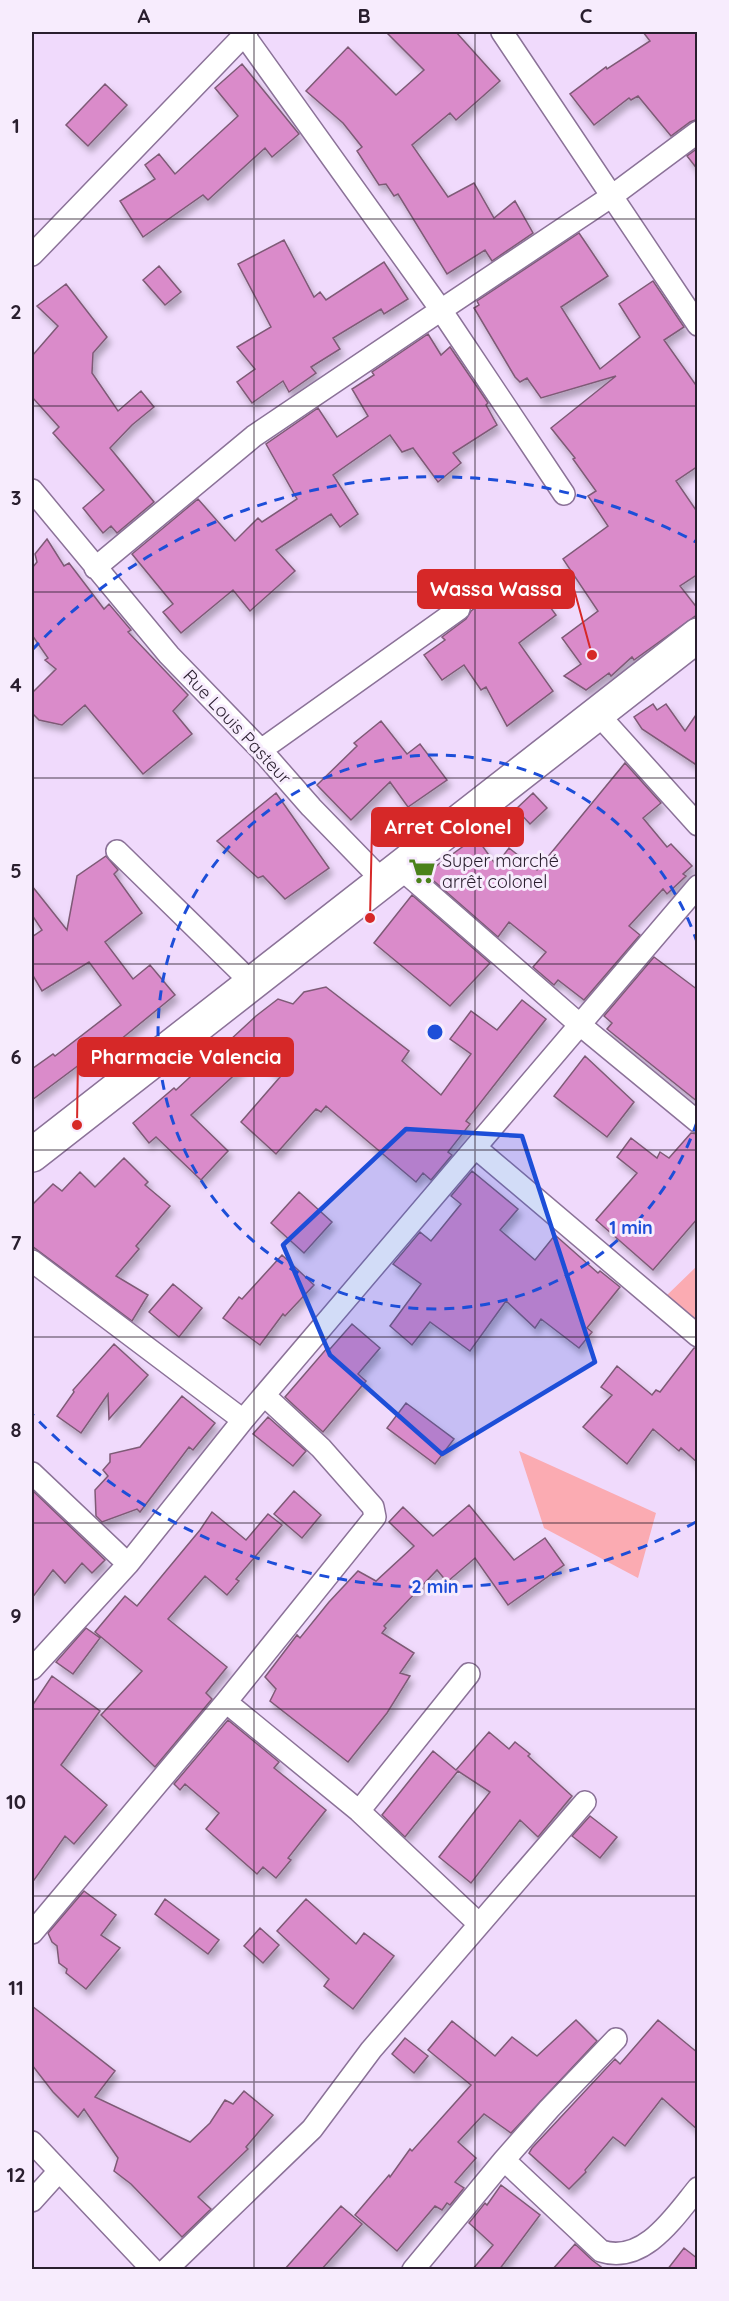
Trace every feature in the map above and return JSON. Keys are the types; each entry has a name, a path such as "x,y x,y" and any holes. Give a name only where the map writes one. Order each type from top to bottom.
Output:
{"highway":[{"path":"32,1155 698,635"}],"street":[{"path":"502,32 698,325"},
{"path":"32,255 244,33 441,310 564,494"},
{"path":"95,568 254,435 612,196 698,132"},
{"name":"Rue Louis Pasteur","path":"32,490 169,655 261,750 310,807 698,1122"},
{"path":"261,750 459,609"},
{"path":"597,713 698,825"},
{"path":"117,850 251,982"},
{"path":"32,1669 128,1564 243,1420 698,886"},
{"path":"476,1148 698,1336"},
{"path":"32,1261 243,1420"},
{"path":"32,1933 226,1702 375,1517 373,1507 321,1448 265,1396"},
{"path":"32,1473 128,1564"},
{"path":"359,1811 469,1674"},
{"path":"226,1702 359,1811 478,1923"},
{"path":"166,2270 312,2129 371,2050 478,1923 585,1802"},
{"path":"413,2270 504,2160 616,2039"},
{"path":"32,2142 153,2270"},
{"path":"504,2160 601,2251 610,2254 631,2250 654,2238 664,2230 698,2188"},
{"path":"32,2201 59,2170"}],"highlighted area":[{"path":"406,1129 522,1136 595,1362 442,1454 330,1355 283,1245"}],"shaded area":[{"path":"697,1266 697,1330 663,1299"},
{"path":"519,1451 656,1513 638,1578 544,1528"}],"building":[{"path":"386,32 456,32 500,81 456,120 450,113 412,145 448,197 474,183 494,218 515,201 533,233 492,261 485,250 447,274 398,194 394,196 386,184 379,185 357,151 362,147 343,123 306,91 348,47 396,95 424,70"},
{"path":"643,32 698,32 698,119 671,136 638,96 631,100 629,98 594,125 570,94 606,67 607,69 650,41"},
{"path":"242,64 299,134 272,157 265,148 208,200 203,195 143,237 120,201 155,179 145,165 159,154 175,174 238,116 215,88"},
{"path":"105,84 127,105 88,146 66,125"},
{"path":"698,148 698,170 687,156"},
{"path":"579,233 608,276 561,307 600,369 640,337 619,304 653,281 684,327 664,340 698,388 698,466 676,481 698,513 698,574 680,586 698,609 698,614 634,660 632,657 611,676 609,673 586,690 564,676 581,664 562,638 598,611 563,559 608,526 588,496 596,491 573,459 575,458 551,428 616,376 541,398 527,378 520,382 515,377 474,308 479,305 477,301"},
{"path":"284,240 314,297 320,292 326,300 384,262 408,299 384,314 381,309 333,338 340,349 311,367 316,373 289,392 283,381 252,403 237,382 255,369 237,347 271,327 238,264"},
{"path":"159,266 181,292 165,305 143,280"},
{"path":"66,284 107,337 93,353 92,373 118,411 141,391 154,407 132,425 110,448 154,502 117,533 111,526 103,533 83,508 104,490 53,433 59,427 32,397 32,356 58,326 37,306"},
{"path":"428,334 441,355 450,347 488,403 486,405 497,425 453,453 461,463 438,482 413,448 402,452 390,435 333,475 358,514 340,527 331,514 276,550 295,571 250,611 233,590 181,633 163,612 173,604 132,554 198,499 235,541 258,518 262,522 297,499 266,444 318,408 337,437 368,416 352,389 374,375 372,372"},
{"path":"47,539 64,566 69,563 104,609 109,604 131,630 128,632 188,695 173,711 192,734 143,774 85,705 62,725 39,720 32,713 32,693 56,669 45,660 48,658 32,635 32,568 37,562 35,554"},
{"path":"531,581 556,615 519,643 553,691 507,726 486,687 481,690 464,665 442,680 424,655 445,640 442,637 492,595 499,605"},
{"path":"653,704 657,710 666,704 685,731 698,712 698,766 642,729 634,717"},
{"path":"381,721 407,754 420,744 447,780 408,807 390,782 351,820 317,785 357,746 354,743"},
{"path":"625,763 661,803 643,818 667,847 671,844 692,866 683,874 686,876 667,894 663,889 629,926 640,935 584,1000 558,980 554,985 533,967 546,952 509,922 498,937 427,875 476,837 496,865 509,848 537,870"},
{"path":"276,793 329,868 285,899 263,876 258,878 217,841"},
{"path":"533,793 547,808 530,824 516,809"},
{"path":"106,856 118,870 114,874 142,913 105,942 133,979 150,965 175,995 87,1067 83,1062 32,1100 32,1069 53,1054 55,1056 121,1005 89,962 42,991 32,974 32,937 42,930 32,915 32,886 67,930 77,876"},
{"path":"412,895 490,963 450,1006 374,943"},
{"path":"654,957 698,990 698,1102 607,1029 612,1023 604,1016"},
{"path":"326,987 409,1051 402,1061 441,1095 471,1054 450,1039 471,1011 497,1030 522,1000 546,1019 466,1121 470,1124 448,1152 452,1155 431,1180 423,1173 416,1182 326,1106 321,1112 316,1109 276,1154 241,1122 280,1077 255,1056 191,1115 228,1151 201,1180 156,1137 149,1143 133,1123 174,1088 176,1090 256,1016 278,999 293,1004 304,992"},
{"path":"585,1056 634,1102 607,1137 554,1096"},
{"path":"691,1133 698,1134 698,1218 653,1270 596,1220 637,1173 617,1157 631,1138 657,1158 660,1152 669,1158"},
{"path":"124,1158 148,1182 145,1185 170,1206 136,1246 139,1249 116,1276 148,1295 132,1321 32,1246 32,1205 53,1184 62,1191 80,1172 95,1187"},
{"path":"472,1171 518,1209 500,1230 535,1260 555,1235 598,1273 600,1271 620,1287 587,1328 592,1332 579,1348 541,1319 535,1328 506,1301 470,1351 430,1322 412,1345 390,1326 421,1284 393,1264 420,1232 431,1241 461,1204 451,1196"},
{"path":"299,1192 332,1222 304,1253 271,1223"},
{"path":"282,1255 314,1285 285,1316 283,1314 260,1345 223,1318 239,1297 242,1299"},
{"path":"173,1284 202,1308 179,1337 149,1312"},
{"path":"352,1324 380,1348 358,1374 366,1381 323,1432 285,1397 328,1347 330,1349"},
{"path":"114,1344 148,1375 109,1419 108,1394 81,1433 57,1416 74,1392 73,1390"},
{"path":"694,1348 698,1348 698,1463 681,1448 679,1451 653,1429 627,1464 583,1427 612,1395 601,1387 617,1366 652,1395 656,1390 660,1392"},
{"path":"182,1396 215,1423 193,1450 189,1447 140,1512 137,1509 102,1522 96,1516 95,1490 108,1476 103,1470 110,1462 110,1454 140,1447"},
{"path":"406,1403 454,1439 435,1464 387,1428"},
{"path":"268,1417 306,1451 293,1466 253,1434"},
{"path":"32,1490 105,1560 92,1573 82,1563 65,1583 53,1570 32,1598"},
{"path":"294,1491 321,1515 302,1538 274,1514"},
{"path":"469,1505 514,1560 545,1538 564,1565 508,1605 475,1558 447,1582 437,1570 384,1626 386,1628 382,1633 414,1653 400,1673 410,1676 387,1713 348,1762 270,1701 276,1689 265,1677 297,1635 300,1638 358,1571 376,1581 414,1546 389,1522 403,1507 433,1536"},
{"path":"212,1512 246,1540 268,1514 282,1525 236,1579 239,1581 227,1595 205,1576 168,1619 227,1667 206,1693 212,1699 155,1767 101,1715 142,1671 95,1632 125,1596 137,1606 200,1530"},
{"path":"86,1628 100,1638 73,1674 56,1662"},
{"path":"52,1676 100,1711 61,1765 107,1805 74,1844 65,1836 32,1883 32,1706"},
{"path":"228,1720 279,1762 274,1768 326,1810 288,1858 291,1860 276,1878 263,1867 257,1874 206,1829 219,1813 185,1784 180,1790 174,1784"},
{"path":"489,1732 509,1749 515,1742 572,1796 538,1837 520,1820 471,1883 439,1857 490,1792 458,1771 405,1837 382,1815 433,1751 456,1770"},
{"path":"590,1816 617,1837 600,1858 572,1836"},
{"path":"84,1891 116,1915 101,1935 120,1948 86,1989 66,1973 67,1969 59,1963 57,1946 52,1942 48,1933"},
{"path":"165,1899 219,1940 208,1954 155,1914"},
{"path":"306,1899 356,1944 364,1933 394,1956 353,2009 324,1986 329,1979 277,1931"},
{"path":"260,1928 279,1945 263,1963 244,1946"},
{"path":"32,2006 115,2071 95,2097 190,2142 210,2123 225,2100 233,2104 244,2091 273,2115 246,2147 248,2149 198,2197 211,2209 182,2237 131,2184 114,2171 118,2158 84,2109 78,2117 53,2092 32,2065"},
{"path":"576,2020 597,2041 511,2133 484,2114 458,2142 476,2158 455,2182 464,2188 450,2205 447,2203 442,2210 435,2206 397,2251 355,2215 389,2175 390,2177 410,2149 412,2151 471,2085 428,2050 452,2021 495,2056 512,2037 537,2056"},
{"path":"658,2020 698,2053 698,2130 662,2098 625,2146 613,2137 585,2170 586,2172 569,2189 529,2153 615,2059 620,2064"},
{"path":"405,2038 428,2056 414,2073 392,2054"},
{"path":"501,2185 540,2215 499,2270 472,2270 493,2245 469,2223 485,2203 487,2205"},
{"path":"341,2206 362,2224 321,2270 284,2270"},
{"path":"575,2244 592,2260 605,2270 552,2270"},
{"path":"684,2248 698,2259 698,2270 667,2270"}],"place":[{"name":"Wassa Wassa","path":"592,655"},
{"name":"Super marché arrêt colonel","path":"422,871"},
{"name":"Arret Colonel","path":"370,918"},
{"name":"Pharmacie Valencia","path":"77,1125"}]}
